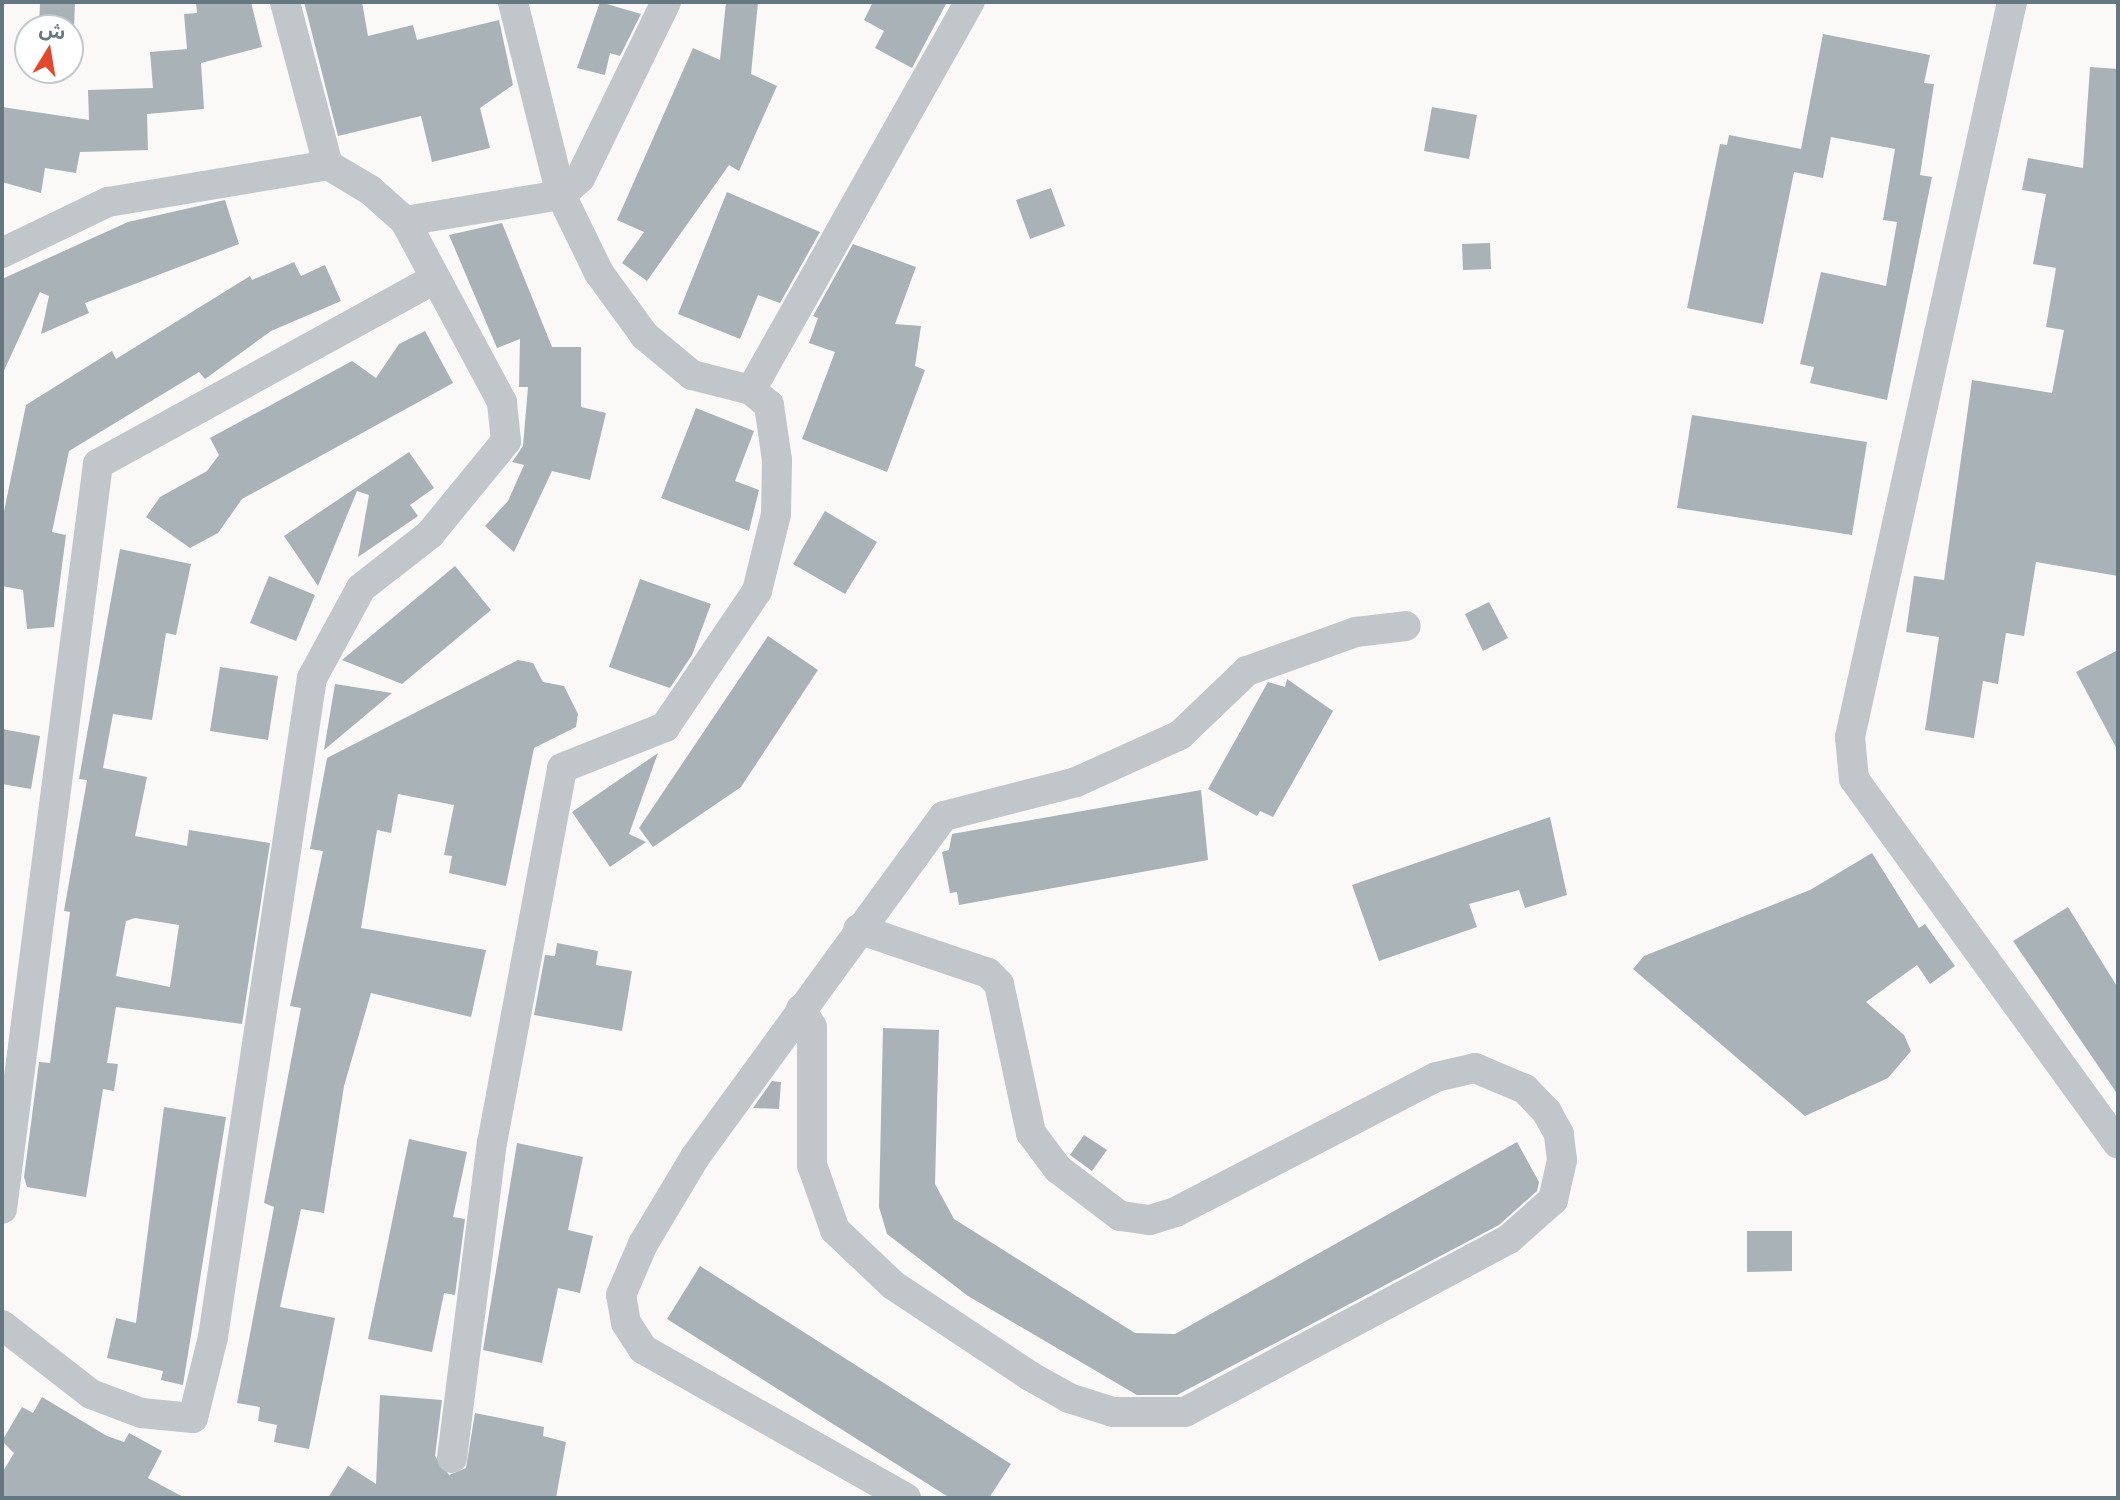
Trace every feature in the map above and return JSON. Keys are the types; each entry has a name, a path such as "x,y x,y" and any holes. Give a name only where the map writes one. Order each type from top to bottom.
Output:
{"street":[{"path":"285,2 328,165"},
{"path":"452,1458 492,1143 562,768 665,727 757,591 776,514 777,460 769,405 751,390 692,375 645,336 599,273 561,195 513,2"},
{"path":"405,221 561,195 580,178 666,2"},
{"path":"751,390 970,2"},
{"path":"2012,2 1850,737 1854,779 2118,1144"},
{"path":"2,253 107,202 328,165 370,190 405,221 502,402 506,441 430,534 361,588 312,678 214,1337 193,1418 141,1413 91,1394 2,1325"},
{"path":"2,1209 98,464 435,279"},
{"path":"906,1498 643,1349 626,1323 621,1295 643,1244 695,1157 858,929 944,816 1076,782 1180,735 1247,671 1356,632 1406,626"},
{"path":"801,1009 812,1027 812,1165 835,1230 893,1285 1030,1376 1069,1398 1113,1412 1185,1412 1508,1239 1553,1200 1562,1160 1559,1135 1547,1112 1525,1089 1475,1068 1436,1077 1176,1212 1149,1220 1120,1216 1058,1169 1031,1133 999,984 988,973 858,929"}],"building":[{"path":"40,2 75,2 75,14 40,14"},
{"path":"196,2 251,2 262,47 201,63 204,109 147,114 148,150 80,152 76,173 45,168 41,193 2,182 2,107 89,120 88,90 153,88 150,52 187,49 184,14 197,13"},
{"path":"304,2 362,2 368,36 413,25 417,40 499,20 513,85 480,108 490,148 432,162 421,116 338,136"},
{"path":"600,2 641,14 620,56 610,53 605,75 577,68"},
{"path":"726,2 758,2 751,74 777,86 739,171 729,165 647,281 622,263 644,232 617,220 693,48 720,60"},
{"path":"873,2 947,2 912,68 875,48 884,31 864,20"},
{"path":"1823,34 1930,55 1924,83 1934,84 1920,175 1932,177 1887,400 1810,383 1814,367 1800,364 1821,272 1886,286 1897,222 1883,220 1895,149 1831,137 1823,178 1794,172 1763,324 1687,308 1720,144 1727,145 1729,135 1801,149"},
{"path":"2090,67 2118,69 2118,576 2036,562 2024,636 2006,633 1998,684 1983,681 1974,738 1925,730 1939,637 1906,632 1914,576 1944,580 1972,380 2052,393 2064,330 2046,327 2056,268 2033,264 2046,194 2022,190 2028,158 2083,168"},
{"path":"1432,107 1477,115 1469,159 1424,151"},
{"path":"1051,188 1065,226 1030,239 1016,200"},
{"path":"727,192 820,232 780,303 758,295 740,339 678,314"},
{"path":"225,200 239,244 85,303 89,313 41,334 49,296 40,292 2,375 2,279 128,222"},
{"path":"502,223 552,347 581,347 581,407 606,413 590,480 552,471 514,552 485,526 508,501 524,465 512,462 523,446 528,387 519,387 520,339 497,348 449,235"},
{"path":"1490,243 1491,269 1463,270 1462,244"},
{"path":"853,244 916,267 895,324 921,326 915,366 925,370 887,472 802,439 835,352 809,343 818,318 813,316"},
{"path":"294,262 301,276 325,265 341,301 271,331 205,379 199,372 69,451 52,532 66,535 54,627 27,629 23,590 2,586 2,521 26,405 112,351 116,359 250,276 252,280"},
{"path":"425,331 453,383 242,499 218,533 190,548 146,517 160,497 207,471 219,455 210,438 352,361 376,378 399,344"},
{"path":"696,408 754,431 735,481 759,490 749,531 661,498"},
{"path":"1692,415 1867,442 1852,535 1677,508"},
{"path":"409,452 434,488 410,505 418,516 358,557 369,495 357,491 318,586 284,536"},
{"path":"825,511 877,542 845,594 793,564"},
{"path":"120,549 191,564 176,635 166,633 152,720 113,714 103,768 147,777 135,836 187,846 189,830 270,843 242,1024 116,1007 107,1063 118,1064 114,1091 103,1089 86,1197 27,1187 24,1177 39,1062 50,1063 70,912 64,911 87,780 79,779","holes":["135,918 179,925 170,987 116,976 126,921"]},
{"path":"455,566 491,610 402,684 342,660"},
{"path":"269,576 315,595 296,641 250,623"},
{"path":"640,579 711,604 692,655 670,688 609,667"},
{"path":"1489,602 1508,638 1483,651 1465,614"},
{"path":"768,636 818,670 741,787 653,847 639,828"},
{"path":"2118,650 2118,751 2076,672"},
{"path":"518,660 533,663 543,682 564,686 578,714 576,727 534,748 506,886 449,873 452,856 444,855 454,805 398,794 391,833 377,830 361,928 486,950 471,1017 371,993 344,1086 324,1213 301,1209 280,1307 335,1318 309,1449 274,1442 277,1425 258,1421 260,1407 237,1403 274,1207 264,1203 301,1008 290,1006 323,851 310,849 327,758"},
{"path":"220,667 278,676 268,740 210,731"},
{"path":"1287,679 1333,711 1273,817 1260,811 1257,816 1208,789 1268,682 1285,687"},
{"path":"335,684 392,693 324,750"},
{"path":"2,729 40,736 31,789 2,784"},
{"path":"658,753 629,834 646,842 610,867 572,812"},
{"path":"1201,790 1208,860 959,905 957,892 950,893 942,852 949,850 952,834"},
{"path":"1550,817 1567,895 1525,908 1519,890 1469,904 1477,927 1379,961 1352,885"},
{"path":"1872,853 1919,928 1925,924 1955,966 1930,984 1917,965 1866,1002 1904,1035 1911,1051 1888,1078 1805,1116 1633,969 1644,956 1810,890"},
{"path":"2068,907 2118,988 2118,1095 2013,941"},
{"path":"557,943 598,951 596,965 632,971 622,1031 534,1015 545,955 555,956"},
{"path":"883,1028 939,1030 935,1184 954,1219 1135,1333 1175,1334 1517,1142 1539,1182 1537,1191 1499,1225 1177,1395 1137,1395 968,1296 887,1234 879,1207"},
{"path":"772,1081 781,1082 779,1109 753,1108"},
{"path":"164,1107 226,1117 183,1385 161,1380 163,1371 107,1358 116,1318 136,1323"},
{"path":"1084,1135 1107,1150 1092,1171 1070,1155"},
{"path":"409,1139 467,1152 453,1217 465,1219 455,1295 444,1293 432,1352 368,1339"},
{"path":"517,1143 583,1157 568,1230 593,1236 580,1293 558,1288 542,1363 483,1350"},
{"path":"1747,1231 1792,1231 1792,1271 1747,1272"},
{"path":"700,1266 1011,1464 989,1498 950,1498 667,1319"},
{"path":"380,1395 442,1400 435,1456 449,1475 466,1468 475,1413 544,1427 543,1436 566,1442 556,1498 328,1498 348,1466 376,1484"},
{"path":"42,1397 107,1436 124,1442 129,1433 162,1451 148,1478 185,1498 2,1498 2,1473 14,1453 2,1441 22,1407 33,1413"}]}
